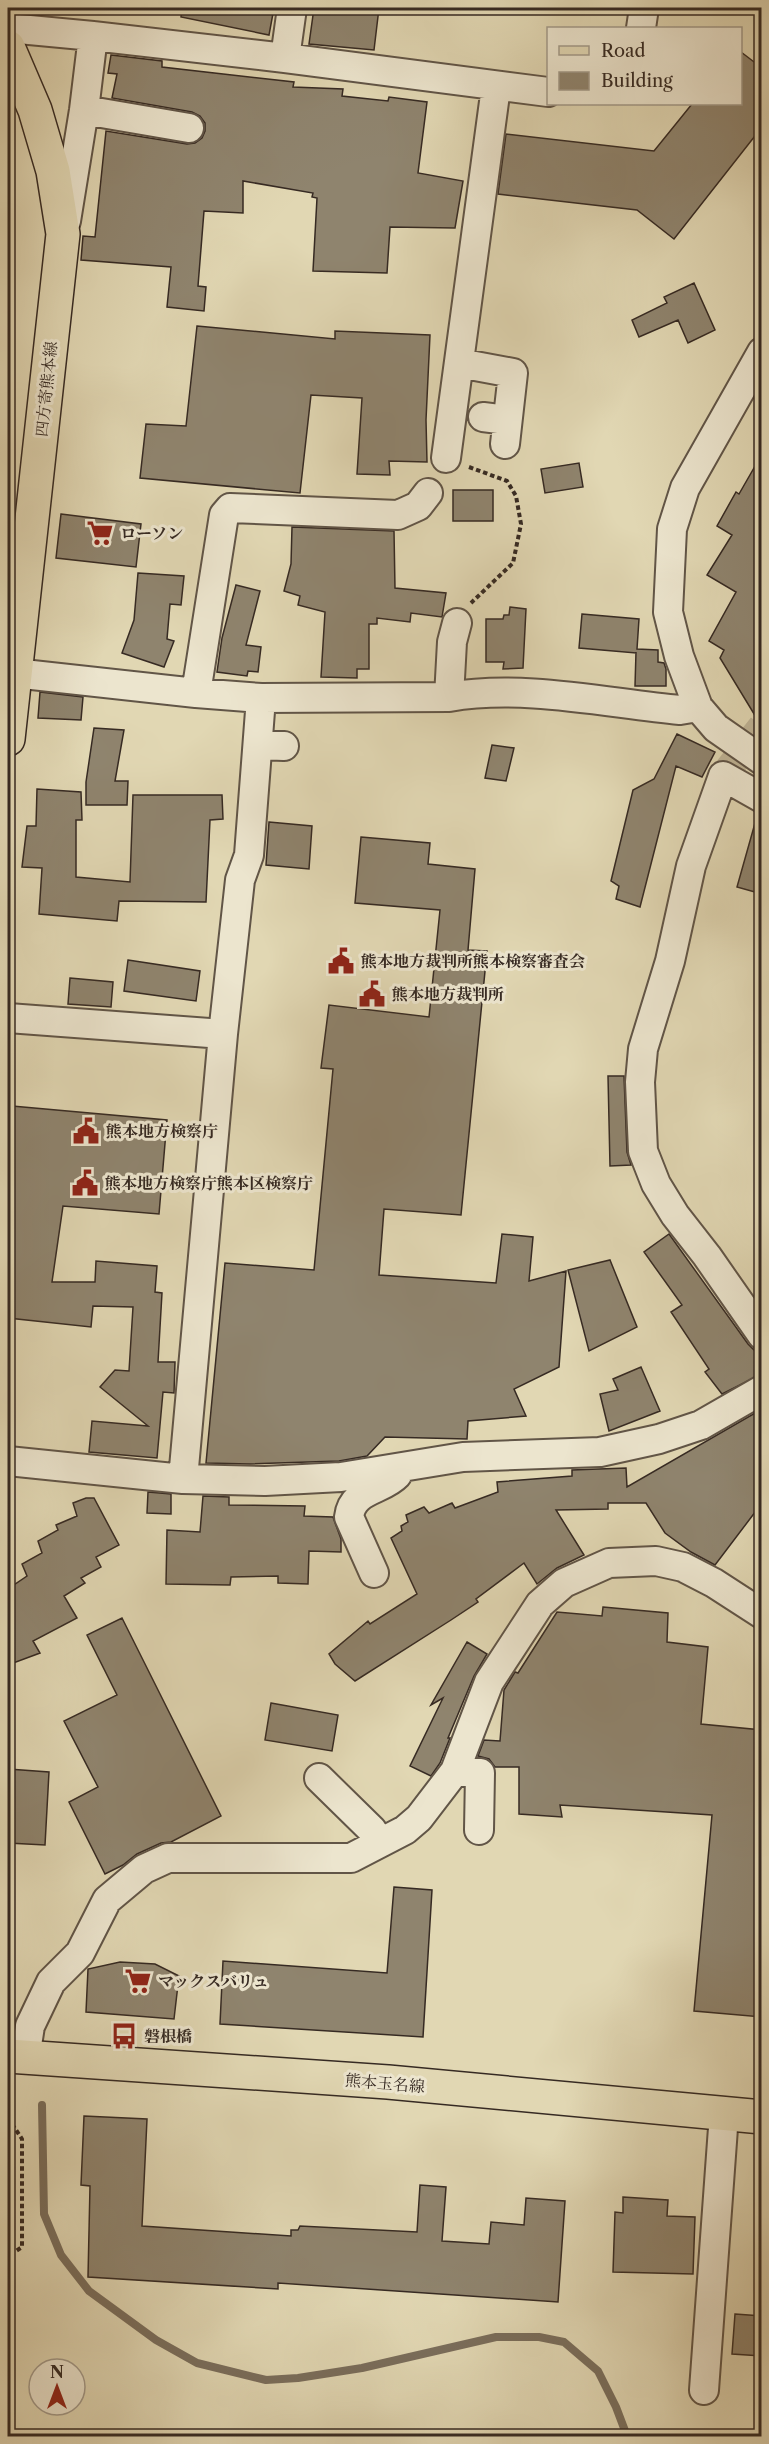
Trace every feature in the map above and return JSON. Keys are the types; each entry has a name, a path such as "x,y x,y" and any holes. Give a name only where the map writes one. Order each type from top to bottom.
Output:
{"main road":[{"name":"四方寄熊本線","path":"8,47 38,120 53,171 63,234 12,682 8,739"},
{"name":"熊本玉名線","path":"16,2057 387,2082 762,2117"}],"street":[{"path":"285,58 292,8"},
{"path":"641,27 644,8"},
{"path":"8,28 285,58 547,92"},
{"path":"63,234 84,110 93,36"},
{"path":"446,458 496,87"},
{"path":"84,110 189,128"},
{"path":"762,352 685,488 672,529 668,612 679,656 698,707 716,728 762,760"},
{"path":"459,363 513,373 498,427"},
{"path":"196,693 224,515 230,508 398,515 418,506 428,493"},
{"path":"449,697 452,642 457,623"},
{"path":"12,682 261,698 449,697 472,693 565,696 680,710 698,707"},
{"path":"183,1479 223,1034 240,880 249,855 272,745 261,698"},
{"path":"762,798 723,776 691,866 670,961 643,1049 640,1082 643,1151 656,1184 675,1215 707,1256 762,1335"},
{"path":"8,1018 223,1034"},
{"path":"8,1461 183,1479 265,1481 341,1477 463,1457 600,1452 659,1439 701,1425 762,1390"},
{"path":"375,1573 349,1517 350,1509 357,1497 398,1476 396,1467"},
{"path":"16,2057 51,1982 80,1953 107,1900 144,1869 168,1858 351,1858 405,1830 419,1818 455,1771 489,1682 540,1604 564,1583 609,1563 656,1561 683,1567 714,1583 762,1614"},
{"path":"455,1771 480,1773 479,1830"},
{"path":"319,1778 372,1830 380,1843"},
{"path":"704,2390 724,2114"}],"path":[{"path":"446,458 507,481 516,496 521,524 513,563 467,606 457,623"},
{"path":"8,2118 22,2139 22,2247 16,2251 9,2247 8,2230"}],"building":[{"path":"182,8 274,8 269,35 181,17"},
{"path":"314,8 379,8 374,50 309,44"},
{"path":"742,53 762,68 762,127 674,239 637,210 498,194 506,134 654,151 691,105 742,105"},
{"path":"111,55 162,61 162,67 294,82 293,87 343,89 342,96 388,101 389,97 427,102 418,173 463,181 455,228 390,227 387,273 313,271 317,198 312,197 313,193 243,181 243,213 204,211 198,286 206,287 204,311 167,307 171,267 81,260 83,236 95,237 106,131 187,144 195,143 202,138 205,123 200,116 192,112 112,98 117,74 108,73"},
{"path":"694,283 715,330 688,343 678,320 639,337 632,320 667,303 664,297"},
{"path":"197,326 335,339 335,331 430,335 426,420 427,462 389,461 390,475 357,474 362,398 311,395 300,493 140,478 146,424 186,426"},
{"path":"762,454 762,727 720,658 724,650 709,641 736,592 707,575 732,535 717,526 736,492 739,494"},
{"path":"579,463 583,487 545,493 541,469"},
{"path":"453,490 493,490 493,521 453,521"},
{"name":"ローソン","path":"61,514 141,524 136,567 56,558"},
{"path":"292,527 394,531 395,588 446,593 442,617 411,613 410,622 377,618 377,624 369,624 369,669 357,669 357,678 321,677 325,612 298,605 300,596 284,591 291,564"},
{"path":"138,573 184,576 181,605 170,604 167,639 174,641 164,667 122,653 134,620"},
{"path":"236,585 260,591 246,645 261,647 258,672 248,671 247,676 217,672 222,638"},
{"path":"510,607 526,609 523,668 503,669 504,662 486,662 486,619 503,619 504,615 509,615"},
{"path":"582,614 639,619 637,649 658,650 658,662 664,663 666,669 666,686 635,686 636,653 579,648"},
{"path":"40,692 83,697 81,720 38,718"},
{"path":"94,728 124,730 115,781 128,781 127,805 86,805 86,782"},
{"path":"677,734 715,752 702,777 676,766 640,907 616,899 619,886 611,881 633,790 654,779"},
{"path":"492,745 514,748 506,781 485,778"},
{"path":"37,789 81,792 82,820 76,820 76,877 130,882 133,795 222,795 223,819 210,820 206,902 119,901 117,921 39,914 42,868 22,867 27,826 36,826"},
{"path":"269,822 312,826 309,869 266,865"},
{"path":"755,823 762,824 762,894 737,887"},
{"path":"361,837 430,843 428,864 475,869 468,950 487,951 461,1215 384,1209 379,1275 496,1283 502,1234 533,1237 529,1281 566,1271 559,1367 514,1389 526,1416 468,1421 467,1439 385,1437 367,1456 339,1461 206,1463 225,1263 314,1270 333,1069 321,1068 329,1005 429,1017 440,910 355,903"},
{"path":"128,960 200,971 196,1001 124,991"},
{"path":"70,978 113,982 111,1007 68,1004"},
{"path":"608,1076 624,1076 627,1152 631,1165 610,1166"},
{"path":"12,1106 167,1120 159,1214 63,1206 52,1282 95,1282 96,1261 157,1266 155,1292 162,1293 158,1362 175,1362 174,1393 163,1392 157,1458 89,1452 92,1421 148,1426 100,1387 115,1370 129,1371 133,1307 93,1306 91,1327 8,1318 8,1159"},
{"path":"669,1234 748,1344 754,1350 762,1351 762,1374 722,1394 705,1372 709,1369 671,1312 682,1305 644,1252"},
{"path":"610,1260 637,1327 589,1351 568,1270"},
{"path":"641,1367 660,1411 609,1431 600,1394 618,1390 613,1379"},
{"path":"762,1409 762,1503 715,1565 691,1552 665,1533 646,1503 608,1503 608,1509 556,1510 584,1555 557,1568 537,1584 524,1563 476,1599 478,1602 355,1681 335,1664 329,1654 368,1621 370,1624 417,1594 391,1538 402,1531 401,1526 408,1522 406,1515 424,1507 429,1513 452,1503 455,1508 498,1492 497,1482 572,1476 572,1470 626,1468 627,1487"},
{"path":"148,1492 171,1494 171,1514 147,1513"},
{"path":"203,1496 229,1497 229,1505 305,1506 304,1516 333,1517 341,1539 341,1552 309,1551 308,1584 278,1583 278,1576 231,1577 230,1585 166,1584 167,1530 200,1532"},
{"path":"86,1498 94,1498 119,1545 96,1557 101,1567 81,1578 85,1583 64,1596 77,1618 33,1641 40,1653 8,1665 8,1589 27,1576 22,1564 42,1553 38,1541 58,1530 56,1525 77,1516 73,1503"},
{"path":"603,1607 668,1613 667,1642 708,1647 701,1724 762,1730 762,2017 694,2011 712,1815 560,1805 562,1817 519,1814 519,1767 495,1767 489,1759 478,1756 484,1740 500,1741 504,1690 515,1672 518,1673 557,1612 602,1616"},
{"path":"122,1618 221,1816 171,1842 161,1843 137,1854 123,1865 105,1874 69,1802 98,1787 64,1721 117,1695 87,1635"},
{"path":"467,1642 487,1654 474,1676 440,1763 431,1776 410,1766 443,1698 431,1705"},
{"path":"271,1703 338,1715 332,1751 265,1740"},
{"path":"8,1769 49,1772 45,1845 8,1843"},
{"path":"394,1887 432,1890 423,2037 220,2024 223,1961 387,1973"},
{"path":"120,1962 155,1964 179,1976 174,2019 86,2012 88,1969"},
{"path":"84,2116 147,2119 142,2226 291,2236 291,2230 298,2230 300,2226 417,2232 420,2185 446,2187 442,2241 489,2244 491,2222 524,2225 526,2198 565,2201 558,2302 278,2283 278,2289 88,2277 90,2186 81,2185"},
{"path":"623,2197 668,2200 667,2216 695,2217 693,2274 613,2272 615,2212 623,2213"},
{"path":"735,2314 762,2316 762,2356 732,2354"}],"waterway":[{"path":"42,2105 44,2214 61,2255 89,2291 156,2340 197,2363 266,2380 298,2378 362,2368 496,2337 539,2337 564,2342 598,2371 627,2436"}],"tunnel":[{"path":"723,776 762,726"}],"place":[{"name":"ローソン","path":"100,533"},
{"name":"熊本地方裁判所熊本検察審査会","path":"341,961"},
{"name":"熊本地方裁判所","path":"372,994"},
{"name":"熊本地方検察庁","path":"86,1131"},
{"name":"熊本地方検察庁熊本区検察庁","path":"85,1183"},
{"name":"マックスバリュ","path":"138,1981"},
{"name":"磐根橋","path":"124,2036"}]}
